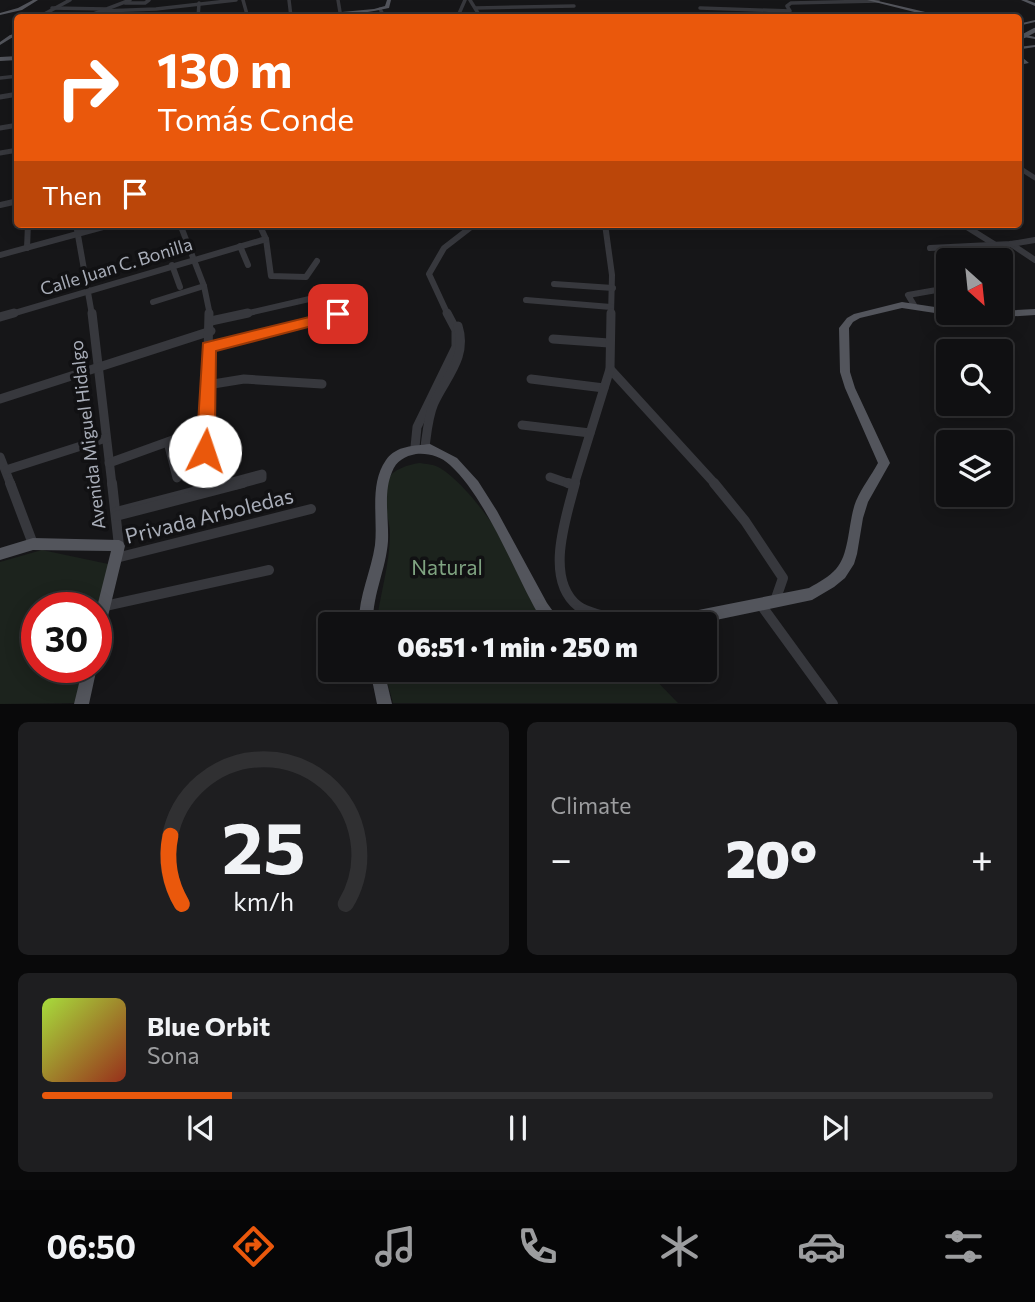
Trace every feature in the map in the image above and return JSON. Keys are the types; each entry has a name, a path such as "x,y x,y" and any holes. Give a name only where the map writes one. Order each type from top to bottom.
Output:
{"main road":[{"path":"0,15 20,9 36,0"},
{"path":"340,14 379,12 387,7 388,0"},
{"path":"1023,0 1035,5"},
{"path":"877,1 924,14"},
{"path":"877,1 930,14"},
{"path":"877,1 938,14"},
{"path":"717,613 812,594 833,582 852,558 862,500 884,463 845,372 845,328 850,320 871,311 914,305 936,310"},
{"path":"1013,313 1035,312"},
{"path":"364,612 381,547 381,489 385,470 395,456 420,447 454,462 481,492 547,612"},
{"path":"0,554 39,544 118,552"},
{"name":"Avenida Miguel Hidalgo","path":"108,592 118,552"},
{"path":"380,682 385,704"},
{"path":"81,704 86,683"}],"street":[{"path":"43,14 70,0"},
{"path":"94,14 130,0"},
{"path":"198,14 200,0"},
{"path":"102,11 197,6 236,0"},
{"path":"338,0 340,14"},
{"path":"467,0 479,14"},
{"path":"702,5 787,6 877,1"},
{"path":"122,3 146,2"},
{"path":"219,9 220,2"},
{"path":"476,8 521,7 538,10 574,6"},
{"path":"566,7 572,13"},
{"path":"52,8 109,9"},
{"path":"152,14 156,9"},
{"path":"27,248 28,228"},
{"path":"182,228 204,286 211,321 203,429 205,451"},
{"path":"261,228 266,239 271,276 306,277 317,261"},
{"path":"420,447 416,427 456,347 456,330 429,274 444,248 472,228"},
{"path":"595,612 578,606 562,583 558,564 574,485 610,369 613,288 606,228"},
{"path":"968,228 994,244"},
{"path":"0,255 77,229"},
{"name":"Avenida Miguel Hidalgo","path":"77,229 89,291 116,514 118,552"},
{"name":"Calle Juan C. Bonilla","path":"0,317 266,239"},
{"path":"930,248 1011,244 1035,240"},
{"path":"1011,244 1035,260"},
{"path":"240,246 248,265"},
{"path":"172,265 180,287"},
{"path":"554,284 613,288"},
{"path":"153,302 204,286"},
{"path":"914,305 908,295 936,290"},
{"path":"211,321 331,294"},
{"path":"526,300 611,307"},
{"path":"208,347 338,314"},
{"path":"0,399 211,331"},
{"path":"553,339 609,344"},
{"path":"610,369 721,488 762,542 783,578 768,603 833,704"},
{"path":"207,386 244,379 322,384"},
{"path":"531,379 604,388"},
{"path":"522,425 590,433"},
{"path":"109,463 203,429"},
{"path":"6,471 106,438"},
{"path":"168,442 177,478"},
{"path":"0,457 39,544"},
{"path":"262,474 262,478 116,514 262,474"},
{"path":"550,478 574,485"},
{"name":"Privada Arboledas","path":"118,552 311,509"},
{"path":"112,604 268,570"}],"green space":[{"name":"Natural","path":"419,463 433,465 456,481 504,540 548,612 379,612 390,545 390,527 384,499 385,485 390,476 406,466"},
{"path":"42,550 113,565 106,592 21,592 21,683 83,683 77,703 0,704 0,562"},
{"path":"387,682 658,682 678,703 393,703"}],"route":[{"path":"205,451 200,430 206,428 208,347 338,314"}]}
